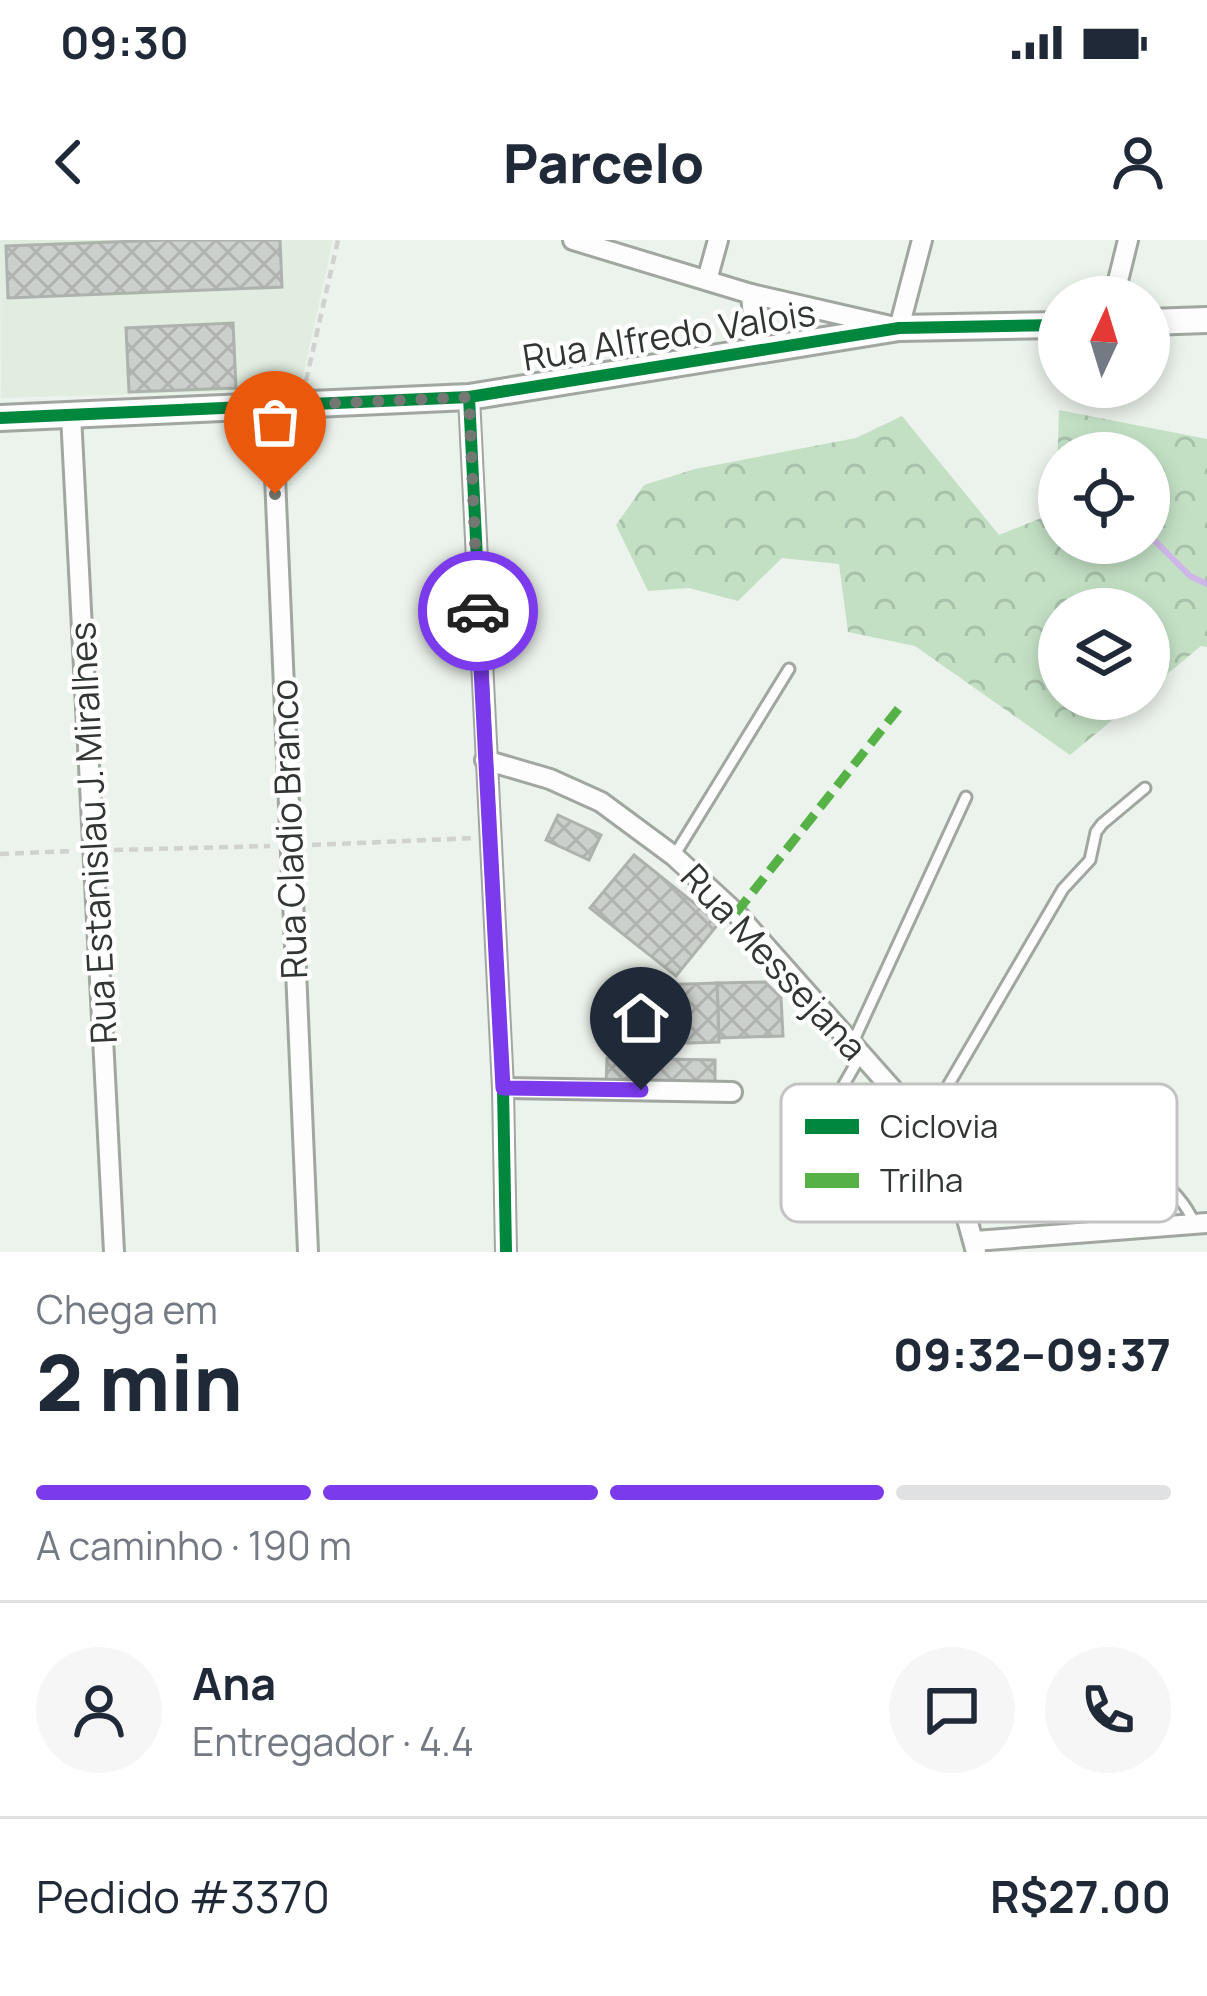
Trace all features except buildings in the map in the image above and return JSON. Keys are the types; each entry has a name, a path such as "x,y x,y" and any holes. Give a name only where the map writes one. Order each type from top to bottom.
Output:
{"street":[{"path":"573,240 751,294 898,328 922,240"},
{"path":"707,280 718,240"},
{"path":"1119,276 1128,240"},
{"path":"751,294 756,352"},
{"path":"1170,321 1207,320"},
{"name":"Rua Alfredo Valois","path":"0,418 469,397 898,328 1038,325"},
{"path":"469,397 503,1088 506,1252"},
{"name":"Rua Cladio Branco","path":"272,406 308,1252"},
{"name":"Rua Estanislau J. Miralhes","path":"71,415 114,1252"},
{"name":"Rua Messejana","path":"485,760 550,779 601,802 674,856 736,913 888,1084"},
{"path":"503,1088 733,1092"},
{"path":"975,1246 1201,1223"}],"lane":[{"path":"674,856 789,669"},
{"path":"949,1084 1063,889 1090,860 1096,832 1145,788"},
{"path":"841,1084 966,796"},
{"path":"1177,1196 1201,1223"}],"path":[{"path":"301,405 338,240"},
{"path":"0,854 491,838"}],"shaded area":[{"path":"0,240 333,240 300,389 1,398"}],"green space":[{"path":"1059,410 1207,439 1207,647 1201,646 1170,672 1170,588 1038,588 1038,720 1112,720 1070,755 915,646 848,632 839,564 782,558 738,601 689,588 648,591 616,525 644,485 695,469 856,438 902,416 999,535 1038,519 1038,564 1170,564 1170,432 1058,432"}],"waterway":[{"path":"1170,556 1190,576 1207,584"}],"marked path":[{"path":"736,913 899,708"}],"cycle path":[{"path":"0,418 469,397 899,328 1038,325"},
{"path":"469,397 503,1088 506,1252"}],"way so far":[{"path":"275,494 272,406 469,397 478,611"}],"route":[{"path":"478,611 503,1088 641,1090"}]}
